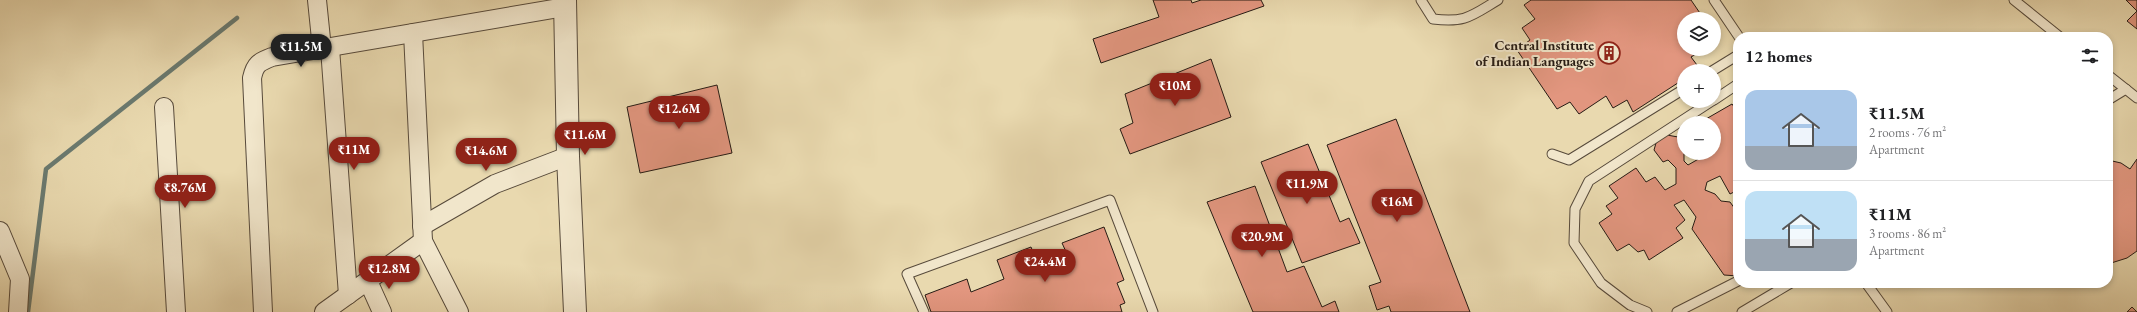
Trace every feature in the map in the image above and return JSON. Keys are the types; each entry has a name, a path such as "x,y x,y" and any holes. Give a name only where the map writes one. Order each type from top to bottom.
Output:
{"street":[{"path":"317,0 326,49 348,295"},
{"path":"263,312 252,78 254,68 261,61 272,57 413,33 565,3 568,156 575,312"},
{"path":"413,33 423,234 459,312"},
{"path":"164,107 176,312"},
{"path":"324,312 368,281 423,234 495,184 568,156"},
{"path":"0,231 20,279 17,312"},
{"path":"368,281 382,312"}],"lane":[{"path":"1421,0 1433,19 1452,21 1467,19 1498,0"},
{"path":"1714,0 1736,32"},
{"path":"2014,0 2054,32"},
{"path":"1721,65 1733,58"},
{"path":"2113,79 2137,98"},
{"path":"1721,95 1733,87"},
{"path":"2113,97 2126,89"},
{"path":"1552,154 1569,160 1677,93"},
{"path":"1647,312 1630,305 1602,283 1574,244 1575,209 1589,181 1701,108"},
{"path":"924,312 907,274 1110,200 1153,312"},
{"path":"1676,312 1733,284"},
{"path":"1742,312 1783,288"},
{"path":"1870,288 1887,312"}],"building":[{"path":"1153,0 1191,0 1192,3 1201,0 1261,0 1264,6 1101,63 1093,39 1159,17"},
{"name":"Central Institute of Indian Languages","path":"1531,0 1691,0 1699,12 1677,12 1677,56 1693,56 1691,57 1696,64 1677,64 1677,84 1633,112 1627,100 1613,108 1606,96 1579,114 1570,102 1557,109 1517,50 1530,40 1522,28 1535,19 1524,5"},
{"path":"2126,0 2137,0 2137,11"},
{"path":"2137,11 2137,29 2127,21"},
{"path":"1211,59 1231,117 1130,154 1120,129 1133,123 1125,94"},
{"path":"717,85 732,153 640,173 627,107"},
{"path":"1732,104 1733,192 1730,194 1720,176 1707,182 1705,190 1715,194 1721,201 1730,202 1733,206 1733,276 1724,275 1692,229 1696,217 1684,200 1674,205 1685,220 1676,228 1683,238 1649,260 1644,250 1638,252 1629,244 1617,251 1599,223 1612,214 1606,206 1618,198 1609,186 1636,168 1646,182 1655,177 1665,190 1676,184 1676,168 1668,160 1663,162 1654,150 1656,143 1667,135 1677,137 1677,160 1684,160 1688,165 1697,160 1721,160 1721,116 1711,116"},
{"path":"1396,119 1470,312 1391,312 1389,306 1377,310 1369,286 1381,282 1327,145"},
{"path":"1308,144 1340,222 1349,218 1360,243 1302,263 1261,162"},
{"path":"2137,159 2137,251 2127,258 2113,262 2113,161 2121,163 2130,169"},
{"path":"1255,186 1287,272 1304,266 1322,307 1335,301 1339,312 1253,312 1207,202"},
{"path":"1104,227 1124,280 1117,283 1125,303 1120,305 1122,312 931,312 925,295 967,279 971,292 1004,279 997,260 1031,247 1038,264 1067,254 1062,243"},
{"path":"2132,307 2137,312 2127,312"}],"waterway":[{"path":"28,312 46,169 237,18"}],"place":[{"name":"Central Institute of Indian Languages","path":"1609,53"}]}
